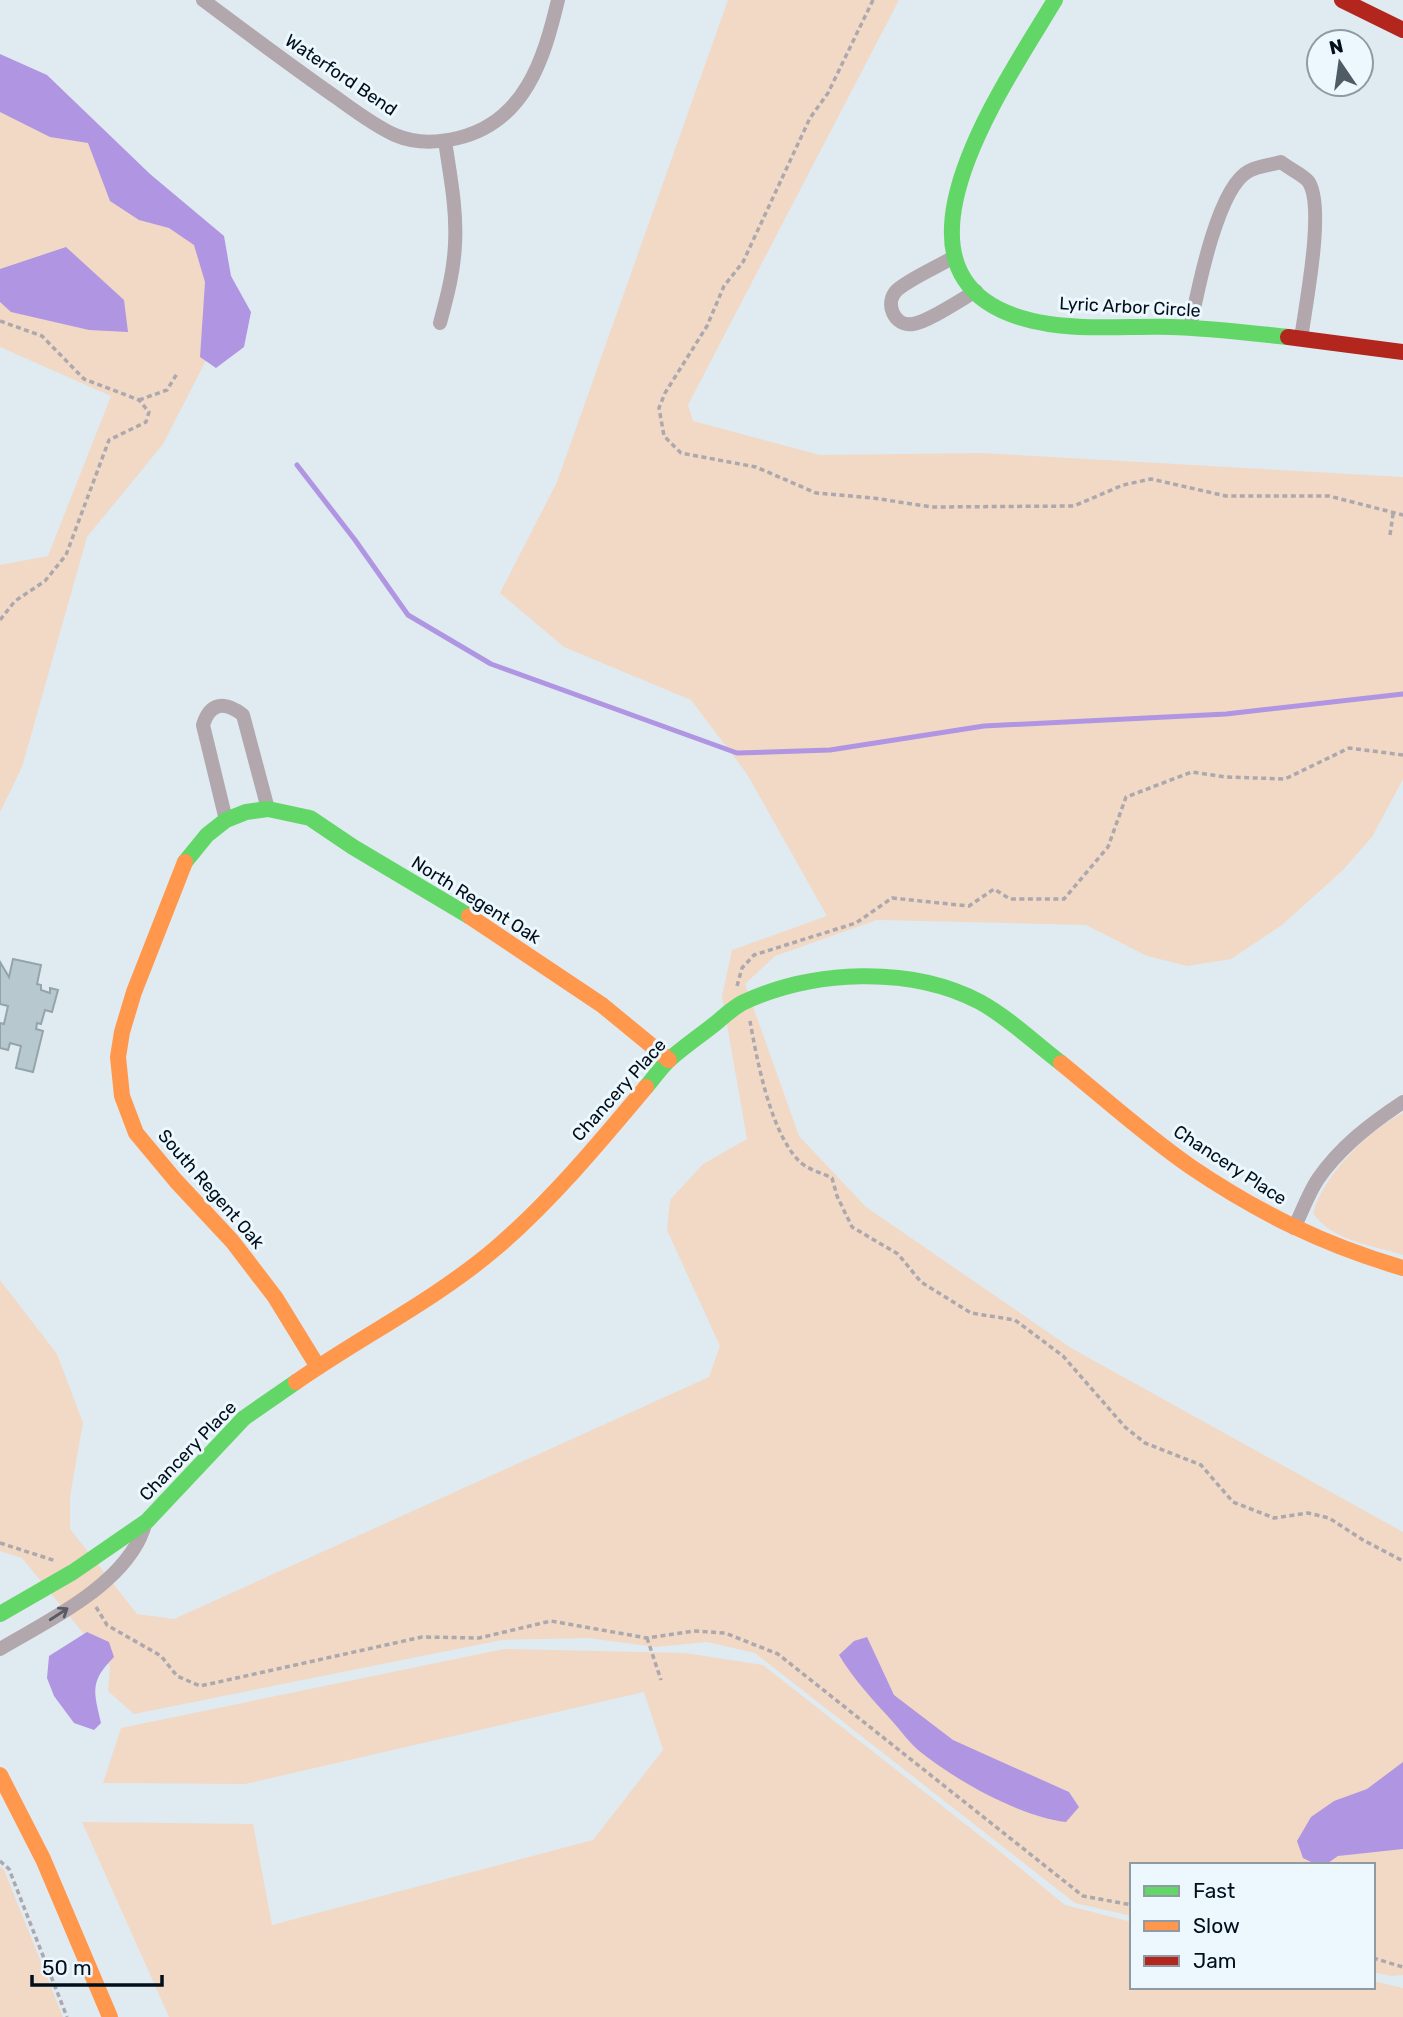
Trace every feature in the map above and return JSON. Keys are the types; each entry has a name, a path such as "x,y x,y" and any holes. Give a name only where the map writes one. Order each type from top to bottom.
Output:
{"street":[{"name":"Waterford Bend","path":"204,0 286,63 395,135 420,142 464,137 486,127 509,111 528,86 541,62 558,0"},
{"name":"Lyric Arbor Circle","path":"1055,0 990,114 955,191 950,223 954,257 963,280 1007,312 1040,322 1080,326 1190,328 1403,352"},
{"path":"1342,0 1403,30"},
{"path":"440,323 456,244 455,214 445,141"},
{"path":"1190,328 1200,275 1213,235 1234,186 1247,171 1281,163 1308,181 1314,200 1316,221 1301,339"},
{"path":"954,257 897,291 891,302 894,314 902,323 915,324 976,291"},
{"path":"226,820 203,725 207,713 216,707 227,706 243,715 268,809"},
{"name":"North Regent Oak","path":"246,812 268,809 310,818 353,847 481,923 602,1005 669,1060"},
{"name":"South Regent Oak","path":"246,812 226,820 207,835 184,864 134,992 122,1031 118,1057 122,1096 136,1133 232,1241 275,1297 318,1367"},
{"name":"Chancery Place","path":"0,1614 73,1572 147,1521 244,1418 318,1367 437,1292 496,1248 540,1206 628,1110 669,1060 740,1004 794,984 846,976 901,979 953,990 981,1003 1009,1022 1189,1165 1246,1202 1294,1228 1354,1254 1403,1268"},
{"path":"1294,1228 1317,1180 1345,1146 1403,1102"},
{"name":"Chancery Place","path":"0,1649 59,1615 116,1571 135,1548 147,1521"},
{"path":"0,1775 43,1859 110,2017"}],"path":[{"path":"873,0 828,93 810,118 743,262 724,286 707,326 665,393 659,408 664,436 681,453 756,467 816,493 932,507 1074,506 1123,485 1151,479 1226,496 1329,496 1403,515"},
{"path":"0,321 42,336 84,379 139,400 149,412 146,422 109,440 66,555 45,581 15,601 0,620"},
{"path":"139,400 167,390 178,372"},
{"path":"1391,535 1393,514"},
{"path":"1403,755 1349,748 1285,779 1226,777 1192,772 1126,797 1108,847 1064,899 1010,900 994,889 970,906 892,898 856,923 754,955 742,968 734,994 749,1019 760,1076 787,1145 800,1163 832,1178 837,1196 852,1227 898,1254 921,1282 971,1313 1015,1320 1063,1356 1125,1427 1145,1443 1201,1465 1233,1502 1275,1518 1308,1513 1329,1518 1363,1541 1403,1561"},
{"path":"0,1543 22,1552 65,1563 73,1572"},
{"path":"88,1595 107,1625 161,1656 177,1676 200,1686 422,1637 479,1638 551,1621 647,1638 694,1631 724,1633 778,1654 1083,1896 1130,1905"},
{"path":"647,1638 661,1680"},
{"path":"0,1861 9,1869 66,2017"},
{"path":"1375,1959 1403,1967"}],"shaded area":[{"path":"728,0 899,0 688,405 693,421 820,455 981,453 1403,477 1403,779 1372,837 1343,870 1282,925 1231,959 1187,966 1147,956 1086,925 877,920 775,956 745,984 799,1136 866,1207 1071,1348 1403,1532 1403,1975 1375,1972 1375,1863 1130,1863 1130,1916 1075,1903 755,1653 707,1642 656,1647 588,1638 502,1640 134,1714 108,1691 110,1666 22,1558 0,1551 0,1280 57,1354 83,1423 70,1496 70,1529 137,1614 174,1619 709,1377 720,1346 667,1230 670,1200 703,1164 747,1139 722,996 732,950 827,916 747,774 691,700 564,647 500,593 557,482"},
{"path":"0,54 47,75 150,174 224,236 231,276 251,312 244,347 216,368 200,357 205,282 194,245 169,228 139,220 110,201 88,143 50,137 0,112"},
{"path":"0,99 75,128 207,230 218,337 163,444 87,537 22,767 0,812 0,565 48,556 111,396 0,347"},
{"path":"66,247 124,300 128,332 89,330 11,312 0,302 0,269"},
{"path":"1403,1113 1403,1255 1342,1236 1331,1230 1313,1213 1326,1184 1349,1155 1376,1130"},
{"path":"87,1632 109,1642 114,1657 97,1680 95,1695 101,1723 94,1730 74,1723 54,1696 47,1678 49,1656"},
{"path":"867,1637 894,1695 953,1740 1069,1792 1079,1807 1066,1822 1028,1813 969,1785 918,1750 864,1690 839,1655 854,1641"},
{"path":"504,1649 685,1653 763,1665 1065,1905 1130,1921 1130,1989 1375,1989 1375,1981 1403,1988 1403,2017 169,2017 82,1822 253,1824 272,1925 593,1840 663,1750 644,1692 245,1784 103,1783 121,1728"},
{"path":"1403,1762 1403,1849 1338,1856 1328,1863 1313,1863 1303,1858 1297,1841 1311,1817 1334,1801 1367,1789"},
{"path":"0,1867 4,1870 63,2017 0,2017"}],"building":[{"path":"13,959 41,965 37,984 41,985 41,990 50,993 50,988 58,990 52,1012 45,1010 41,1024 37,1023 36,1029 43,1031 33,1072 16,1068 21,1046 10,1043 8,1050 0,1048 0,1023 4,1024 8,1006 0,1004 0,962 9,977"}],"waterway":[{"path":"297,465 408,615 491,664 737,753 830,750 984,726 1226,714 1403,694"}],"traffic: fast":[{"path":"1055,0 1004,84 978,134 959,184 952,232 961,273 992,305 1049,324 1186,328 1288,337"},
{"path":"185,862 207,835 226,820 246,812 268,809 310,818 353,847 469,916"},
{"path":"646,1087 670,1059 742,1003 799,984 861,976 892,977 953,990 991,1008 1061,1063"},
{"path":"0,1614 73,1572 147,1521 244,1418 296,1382"}],"traffic: slow":[{"path":"185,862 134,992 122,1032 118,1057 122,1096 136,1133 232,1241 275,1297 318,1367"},
{"path":"469,916 602,1005 669,1060"},
{"path":"1061,1063 1141,1130 1216,1184 1319,1238 1403,1268"},
{"path":"296,1382 423,1301 496,1248 555,1191 646,1087"},
{"path":"0,1775 43,1859 110,2017"}],"traffic: jam":[{"path":"1342,0 1403,30"},
{"path":"1288,337 1403,352"}]}
